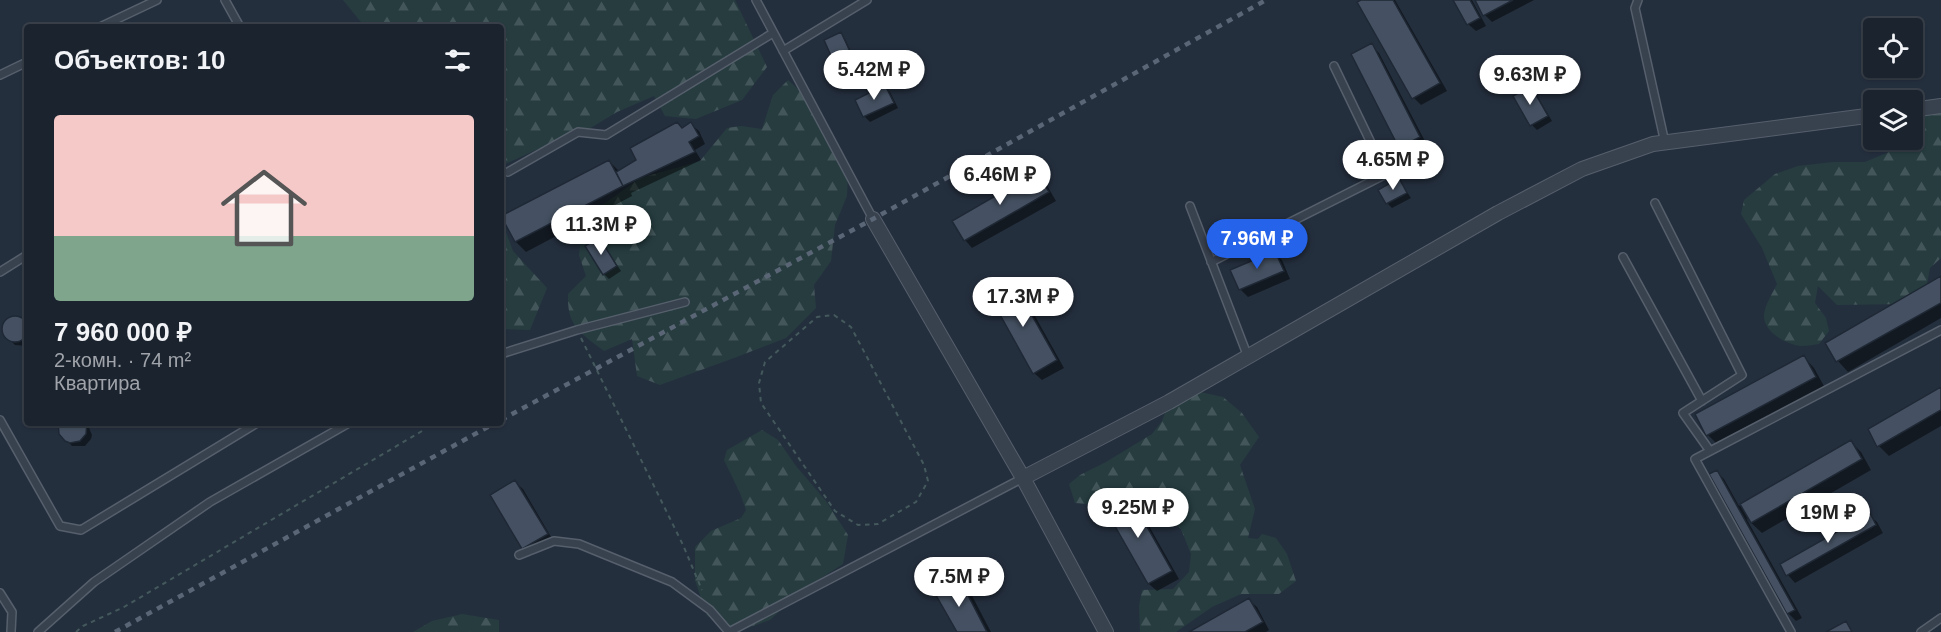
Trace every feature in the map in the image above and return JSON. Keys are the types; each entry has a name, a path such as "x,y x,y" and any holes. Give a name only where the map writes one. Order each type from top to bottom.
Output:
{"street":[{"path":"1923,108 1941,106"},
{"path":"1023,478 1169,402 1498,213 1582,169 1653,144 1863,116"},
{"path":"873,219 1023,478 1106,632"}],"lane":[{"path":"106,24 157,0"},
{"path":"225,0 238,24"},
{"path":"756,0 873,219"},
{"path":"783,51 867,0"},
{"path":"1638,0 1635,8 1665,143"},
{"path":"508,172 578,132 606,135 773,33"},
{"path":"0,75 24,63"},
{"path":"1211,262 1386,174 1334,66"},
{"path":"1655,203 1742,375 1683,413 1710,451"},
{"path":"1190,206 1248,357"},
{"path":"0,272 24,257"},
{"path":"1623,257 1701,401"},
{"path":"504,353 577,330 685,302"},
{"path":"1791,632 1695,459 1941,330"},
{"path":"0,420 60,526 81,530 252,426"},
{"path":"38,632 94,582 210,502 344,426"},
{"path":"519,555 554,541 579,544 672,582 710,610 729,632 1023,478"},
{"path":"0,593 12,612 11,632"},
{"path":"1920,632 1941,618"}],"path":[{"path":"834,315 851,327 924,465 928,481 916,502 878,524 858,525 835,511 761,403 759,383 765,362 817,317 834,315"},
{"path":"577,330 683,545 710,610"},
{"path":"76,632 83,626 124,607 412,437 422,431 423,426"}],"green space":[{"path":"343,0 735,0 767,67 742,100 696,119 665,116 654,96 617,112 572,139 538,149 504,165 504,24 363,24"},
{"path":"788,80 810,100 848,173 847,196 835,225 831,261 814,285 816,308 786,338 734,358 660,385 637,376 632,339 604,351 577,328 570,314 568,294 586,276 579,255 582,228 601,206 640,178 700,161 727,128 741,126 762,129 773,95"},
{"path":"1934,107 1941,108 1941,258 1930,268 1926,290 1905,304 1837,305 1818,286 1815,303 1826,318 1829,331 1819,344 1800,346 1788,343 1776,336 1767,327 1764,315 1767,303 1777,284 1762,248 1741,214 1744,200 1775,174 1798,166 1833,162 1865,162 1894,150 1923,150 1923,117"},
{"path":"504,227 513,251 547,288 530,330 504,329"},
{"path":"1191,390 1223,397 1242,413 1259,437 1240,465 1255,509 1248,538 1258,539 1262,534 1276,538 1287,554 1296,581 1279,594 1241,594 1212,607 1176,632 1140,632 1139,606 1142,590 1173,589 1189,572 1191,554 1181,529 1135,493 1109,493 1088,504 1075,503 1069,484 1080,475 1152,434 1162,421 1169,402"},
{"path":"762,430 778,440 796,466 826,501 848,535 843,564 801,591 770,620 739,631 707,616 695,580 695,547 711,531 741,518 746,510 724,460 727,450"},
{"path":"462,614 499,620 499,632 413,632 432,621"}],"building":[{"path":"1393,0 1440,83 1412,99 1357,2"},
{"path":"1453,0 1470,0 1480,18 1467,25"},
{"path":"1475,0 1513,0 1483,16"},
{"path":"841,32 858,69 841,78 824,40"},
{"path":"1372,43 1420,137 1399,148 1351,54"},
{"path":"885,85 894,103 863,117 855,100"},
{"path":"1531,86 1548,116 1530,126 1513,96"},
{"path":"677,122 682,128 691,122 699,136 689,142 695,152 623,186 616,172 636,160 630,148"},
{"path":"609,160 623,186 515,242 504,222 504,214"},
{"path":"1037,172 1049,192 964,241 952,221"},
{"path":"1399,178 1407,193 1386,204 1378,190"},
{"path":"599,237 617,266 603,275 585,246"},
{"path":"1275,251 1284,271 1239,290 1230,270"},
{"path":"1941,276 1941,303 1836,362 1825,343"},
{"path":"1013,282 1057,360 1033,374 989,295"},
{"path":"5,319 24,319 24,339 15,342 5,339 2,329"},
{"path":"1804,355 1816,377 1706,436 1695,414"},
{"path":"1941,387 1941,410 1877,447 1868,429"},
{"path":"58,426 87,426 86,434 80,441 70,443 59,434"},
{"path":"1851,440 1862,459 1751,523 1740,504"},
{"path":"1717,470 1795,610 1787,614 1709,474"},
{"path":"515,480 548,534 522,549 490,495"},
{"path":"1128,493 1172,571 1148,584 1104,507"},
{"path":"1870,513 1876,525 1786,576 1780,564"},
{"path":"959,578 987,632 957,632 933,590"},
{"path":"1249,598 1263,622 1245,632 1189,632"},
{"path":"1846,621 1852,632 1826,632"}],"railway":[{"path":"504,418 873,219 1266,0"},
{"path":"115,632 490,426"}]}
